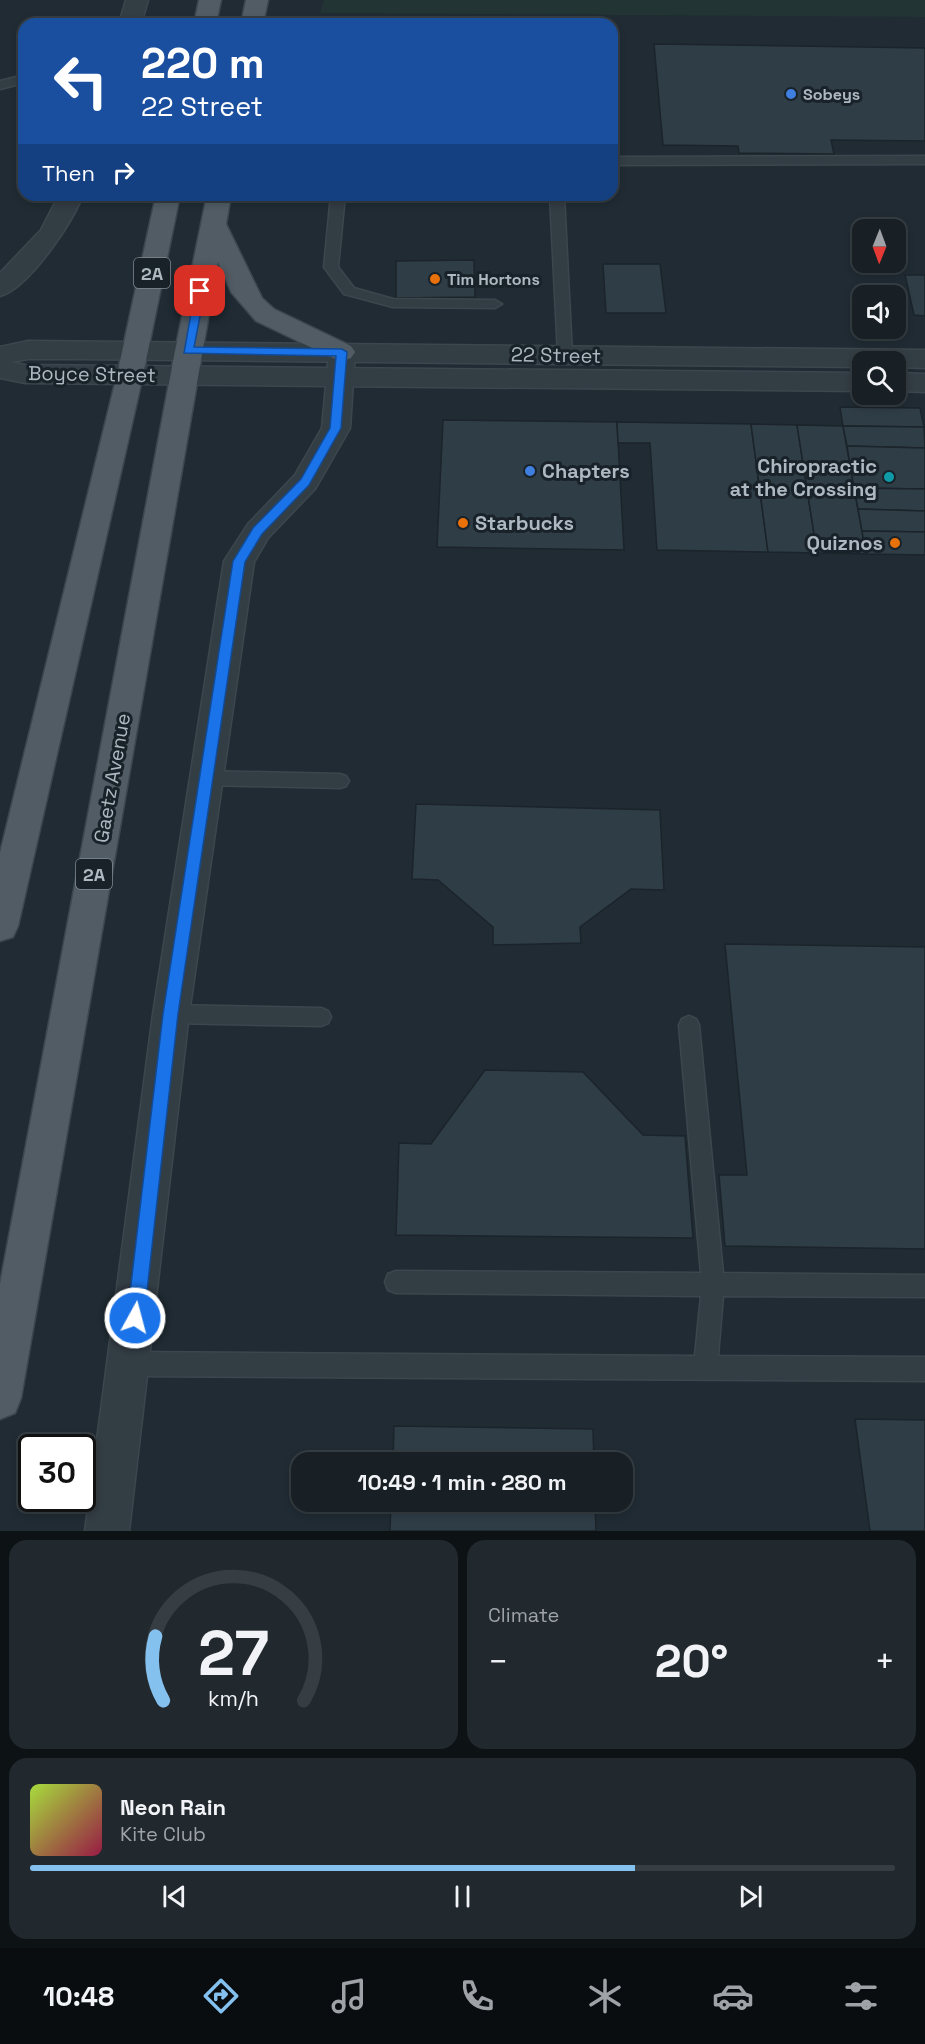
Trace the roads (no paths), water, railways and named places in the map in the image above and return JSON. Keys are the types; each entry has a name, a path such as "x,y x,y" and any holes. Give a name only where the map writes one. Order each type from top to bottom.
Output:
{"main road":[{"path":"206,18 210,0"},
{"path":"253,18 257,0"},
{"name":"2A","path":"0,926 133,363 167,201"},
{"name":"Gaetz Avenue","path":"0,1398 186,363 218,201"},
{"path":"214,225 244,292 253,304 265,315 341,364"}],"street":[{"path":"132,18 137,0"},
{"path":"0,288 49,239 63,217 68,201"},
{"name":"Boyce Street","path":"0,356 28,350 133,363"},
{"name":"22 Street","path":"341,364 566,355 925,359"},
{"name":"Boyce Street","path":"0,369 25,374 133,363 186,363"},
{"name":"22 Street","path":"186,363 341,364 852,382"},
{"path":"107,1531 130,1364 171,1014 239,561 258,531 305,482 336,428 341,364"},
{"path":"906,382 925,383"}],"lane":[{"path":"0,85 18,80"},
{"path":"618,161 925,160"},
{"path":"337,201 331,267 349,291 393,303 495,304"},
{"path":"557,201 566,355"},
{"path":"205,778 340,781"},
{"path":"171,1014 321,1017"},
{"path":"689,1025 713,1284 706,1368"},
{"path":"396,1282 925,1286"},
{"path":"130,1364 925,1369"}],"place":[{"name":"Sobeys","path":"791,94"},
{"name":"Tim Hortons","path":"435,279"},
{"name":"Chapters","path":"530,471"},
{"name":"Chiropractic at the Crossing","path":"889,477"},
{"name":"Starbucks","path":"463,523"},
{"name":"Quiznos","path":"895,543"}]}
